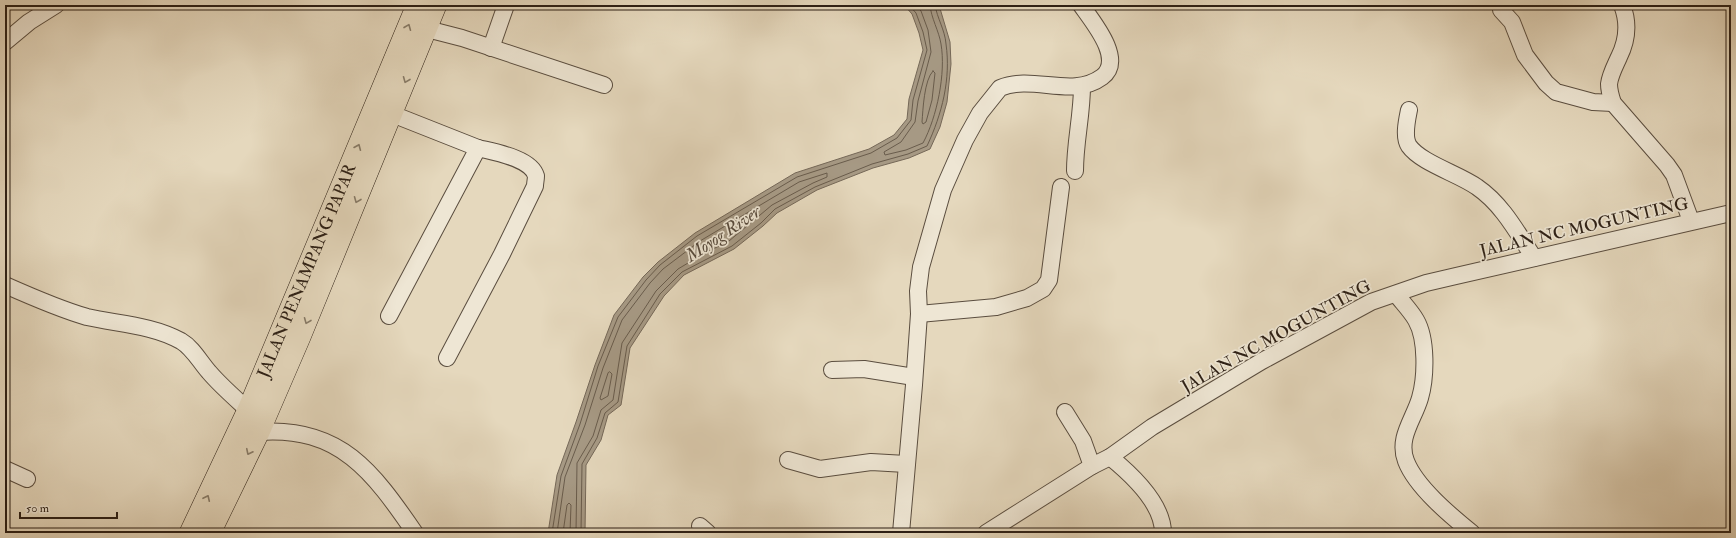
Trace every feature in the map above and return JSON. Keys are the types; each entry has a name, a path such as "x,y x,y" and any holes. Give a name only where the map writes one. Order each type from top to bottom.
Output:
{"main road":[{"name":"JALAN PENAMPANG PAPAR","path":"190,533 248,410 417,5"},
{"name":"JALAN PENAMPANG PAPAR","path":"210,533 259,432 300,338 436,5"}],"street":[{"path":"5,42 29,22 56,5"},
{"path":"491,48 506,5"},
{"path":"901,533 919,314 918,291 921,267 943,190 965,140 980,113 1000,88 1007,85 1028,82 1070,87 1082,86 1091,84 1108,72 1111,66 1111,58 1104,40 1081,5"},
{"path":"1622,5 1627,24 1624,45 1613,68 1609,84 1613,103 1674,175 1691,221"},
{"path":"1501,10 1512,22 1525,55 1546,83 1556,92 1593,102 1613,103"},
{"path":"427,29 604,85"},
{"path":"1075,171 1075,155 1082,107 1082,86"},
{"path":"1409,110 1406,128 1408,144 1416,153 1476,186 1499,206 1534,258"},
{"path":"392,114 478,148 506,155 530,166 536,176 535,186 502,254 447,358"},
{"path":"390,316 478,148"},
{"path":"919,314 980,310 996,307 1027,298 1043,289 1049,280 1061,187"},
{"name":"JALAN NC MOGUNTING","path":"986,533 1092,466 1110,457 1152,427 1262,361 1371,302 1426,283 1731,213"},
{"path":"5,285 37,300 70,312 155,330 182,341 210,373 248,410"},
{"path":"1396,294 1416,318 1423,337 1425,357 1421,397 1404,434 1406,460 1412,472 1436,501 1472,533"},
{"path":"832,370 864,369 914,377"},
{"path":"1065,412 1083,441 1092,466"},
{"path":"259,432 291,432 325,441 343,450 362,465 400,511 415,533"},
{"path":"1110,457 1133,476 1158,511 1163,525 1162,533"},
{"path":"788,460 820,469 871,462 906,464"},
{"path":"5,469 27,479"}],"water":[{"name":"Moyog River","path":"904,5 939,5 950,42 951,64 947,102 940,127 930,149 909,158 873,168 817,190 777,213 734,249 684,275 664,296 630,348 621,405 608,415 601,440 586,465 585,533 548,533 557,475 614,315 643,277 658,262 695,233 795,173 869,149 894,135 907,119 909,99 923,50 912,14"}]}
